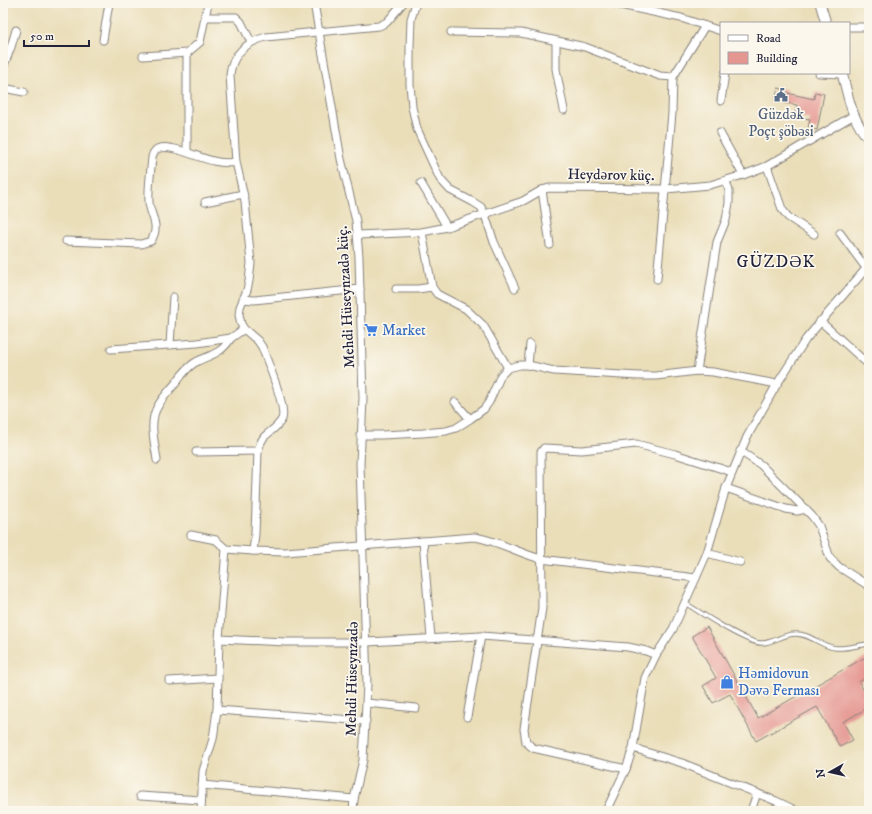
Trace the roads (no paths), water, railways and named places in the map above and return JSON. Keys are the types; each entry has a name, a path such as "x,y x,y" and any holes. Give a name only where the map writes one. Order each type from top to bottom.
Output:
{"street":[{"path":"103,40 109,3"},
{"path":"143,56 187,53 200,42 208,3"},
{"name":"Mehdi Hüseynzadə küç.","path":"314,3 340,160 353,208 358,235 363,398 360,435 363,545"},
{"path":"253,551 258,451 264,437 278,425 282,419 283,413 282,402 262,347 258,341 244,329 239,315 240,307 248,286 251,263 243,194 236,162 230,66 235,58 250,42 266,37 379,26 387,22 403,3"},
{"path":"416,3 411,19 410,76 412,107 417,129 440,179 450,190 481,207 494,242 515,288"},
{"path":"611,3 681,18 720,31"},
{"path":"820,3 826,22"},
{"path":"206,17 236,17 242,22 250,42"},
{"path":"657,279 666,189 672,113 673,77 705,26"},
{"path":"850,27 869,27"},
{"path":"3,68 12,47 16,30"},
{"path":"451,32 522,33 585,47 660,76 673,77"},
{"path":"556,40 556,69 564,110"},
{"path":"187,53 187,152"},
{"path":"721,101 725,74"},
{"path":"842,74 854,115 859,126 869,139"},
{"path":"3,88 24,92"},
{"name":"Heydərov küç.","path":"358,235 422,232 447,227 523,201 542,190 558,187 666,189 710,185 726,181 766,166 854,115"},
{"path":"720,133 743,175"},
{"path":"66,241 141,244 151,241 155,223 149,201 152,157 154,151 159,148 169,148 187,152 220,162 236,162"},
{"path":"766,166 782,209 788,217 814,234"},
{"path":"697,371 717,242 726,220 729,203 729,191 726,181"},
{"path":"422,184 447,227"},
{"path":"542,190 550,245"},
{"path":"205,202 243,194"},
{"path":"422,232 432,287 437,294 466,309 483,325 508,368"},
{"path":"606,811 626,769 633,748 645,678 656,655 673,629 707,553 726,488 740,451 777,384 806,339 868,266 840,233"},
{"path":"396,289 418,289 432,287"},
{"path":"243,299 254,300 360,289"},
{"path":"170,345 173,297"},
{"path":"820,321 869,365"},
{"path":"157,460 152,424 157,406 185,371 195,362 222,350 232,338 244,329"},
{"path":"111,350 232,338"},
{"path":"528,365 530,344"},
{"path":"360,435 388,435 446,431 456,428 470,420 484,409 489,402 501,375 508,368 520,364 554,372 639,376 656,376 697,371 713,372 777,384"},
{"path":"455,402 470,420"},
{"path":"626,769 533,748 526,742 524,729 542,608 541,452 544,448 582,450 636,444 675,454 732,472"},
{"path":"196,452 258,451"},
{"path":"740,451 761,465 812,516 819,526 830,558 839,566 869,586"},
{"path":"726,488 786,509 797,511 806,509"},
{"path":"191,535 216,540 226,549 285,552 465,537 481,538 527,556 541,559 696,578"},
{"path":"423,541 431,638"},
{"name":"Mehdi Hüseynzadə","path":"353,811 354,799 363,760 367,703 367,642 363,545"},
{"path":"201,811 203,771 213,739 217,710 219,639 226,549"},
{"path":"707,553 740,562"},
{"path":"219,639 286,642 367,642 481,636 628,647 646,650 656,655"},
{"path":"467,717 481,636"},
{"path":"169,681 218,678"},
{"path":"367,703 416,708"},
{"path":"217,710 366,721"},
{"path":"633,748 682,763 757,793 797,811"},
{"path":"202,785 354,799"},
{"path":"751,811 757,793"},
{"path":"140,796 201,800"}],"lane":[{"path":"685,603 728,630 762,644 795,634 804,635 835,648 869,644"}],"place":[{"name":"Güzdək Poçt şöbəsi","path":"781,95"},
{"name":"Market","path":"371,330"},
{"name":"Həmidovun Dəvə Ferması","path":"727,682"}],"district":[{"name":"GÜZDƏK","path":"776,262"}]}
